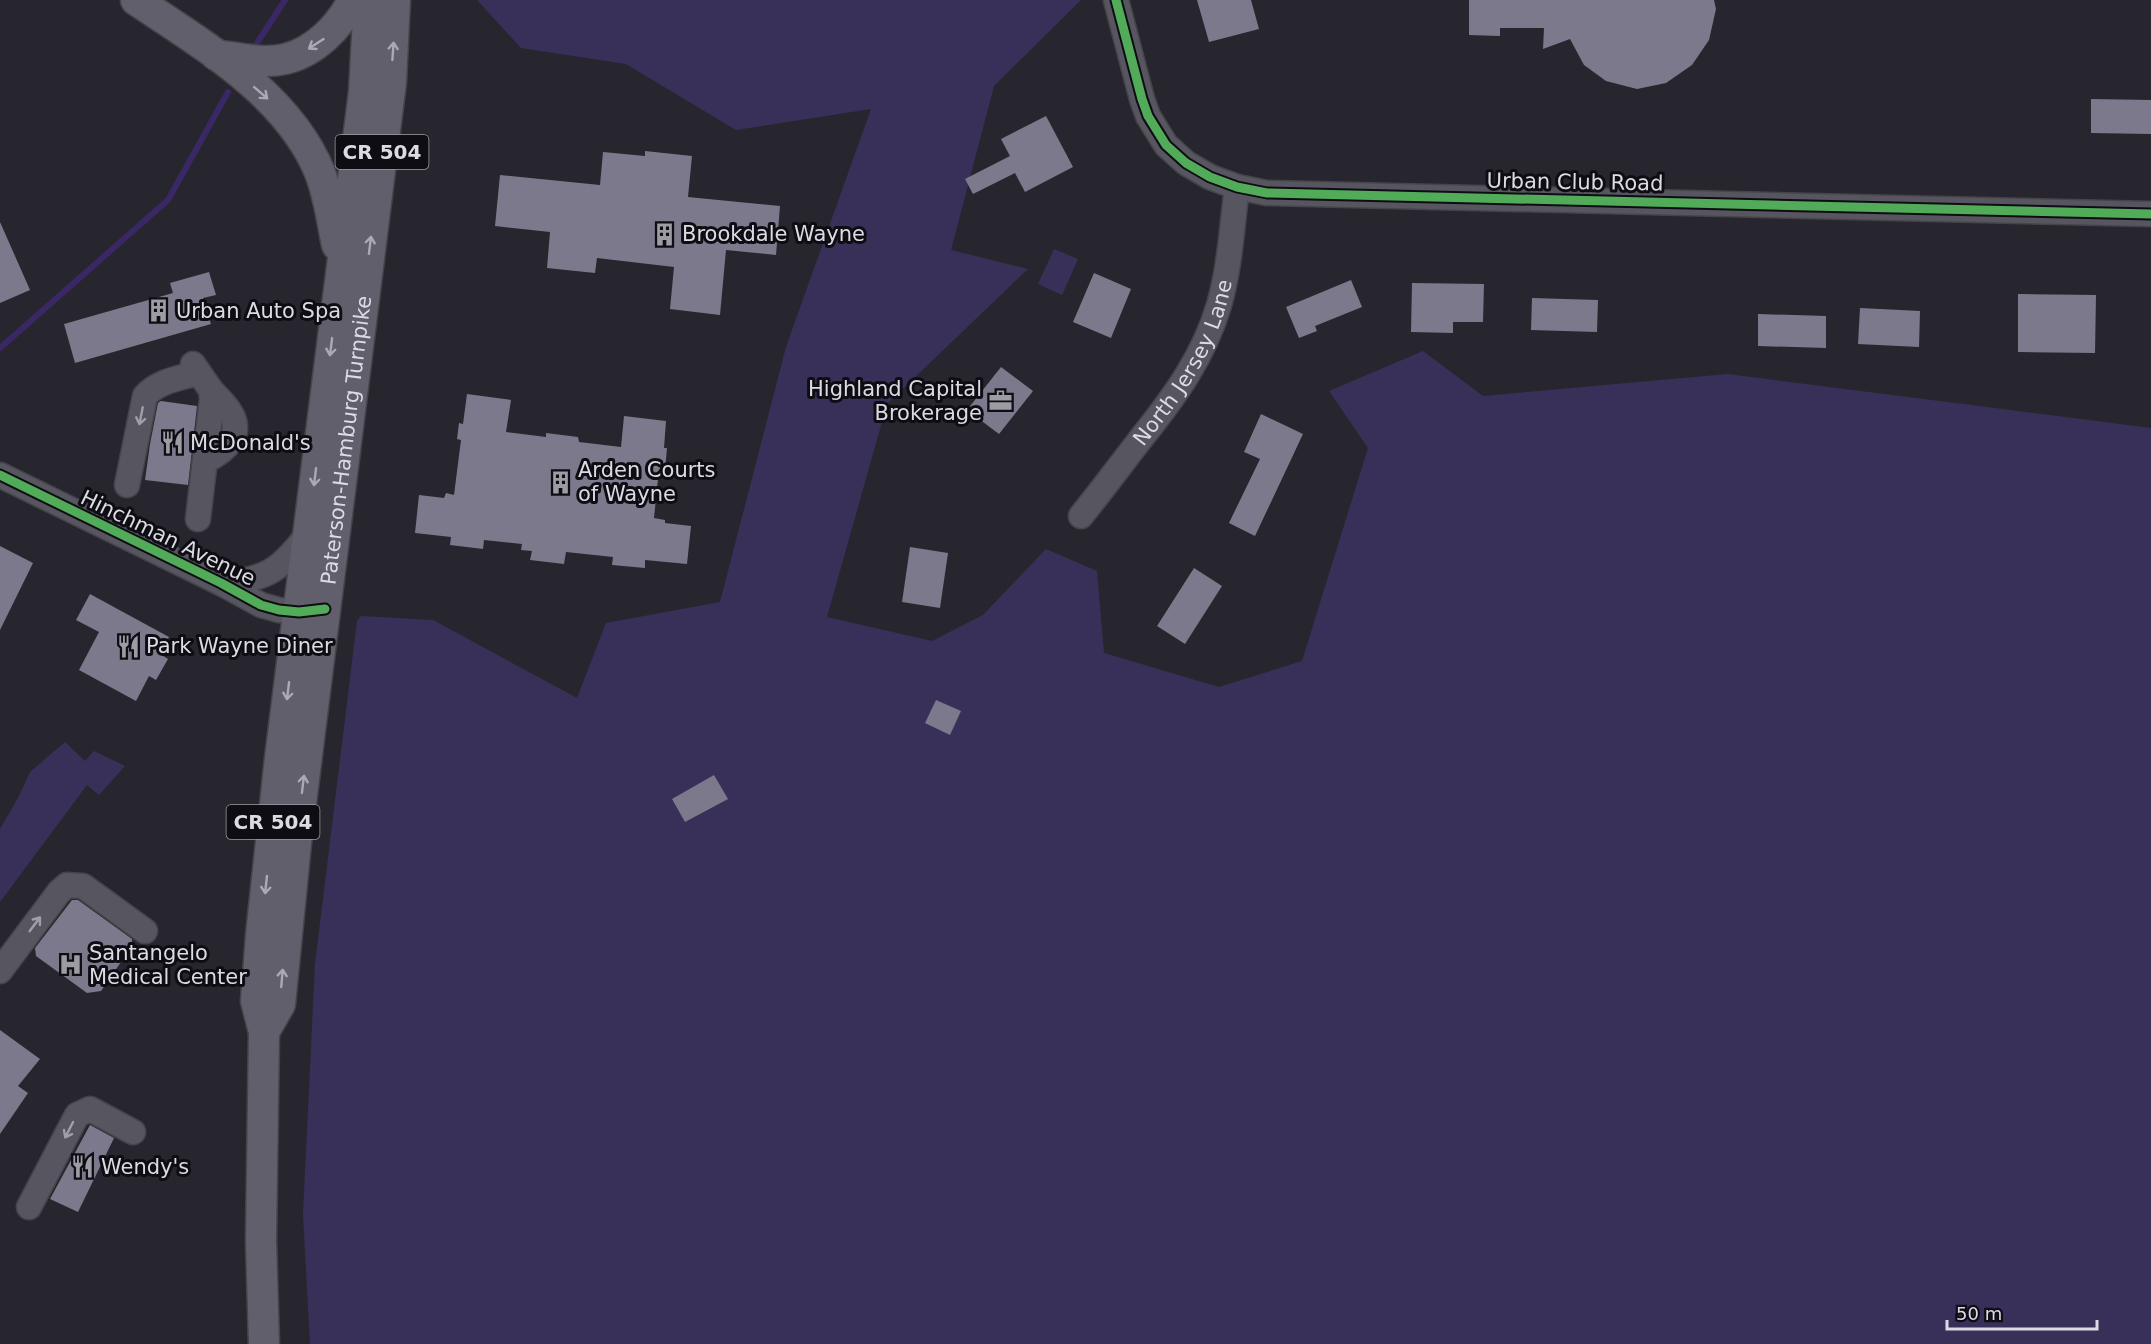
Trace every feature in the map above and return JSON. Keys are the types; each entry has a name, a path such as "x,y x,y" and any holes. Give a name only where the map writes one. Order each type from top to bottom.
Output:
{"main road":[{"path":"136,0 216,55 269,100 291,123 305,143 320,174 341,268"},
{"path":"216,55 255,61 285,59 299,54 320,42 332,30 353,0"},
{"name":"CR 504","path":"264,1344 261,1240 264,1032 256,1001 259,950 280,758 312,611 308,534 364,92 369,0"},
{"name":"Paterson-Hamburg Turnpike","path":"312,611 390,93 396,0"}],"street":[{"name":"Urban Club Road","path":"1116,0 1142,99 1156,131 1166,145 1186,163 1210,177 1237,187 1268,193 2151,214"},
{"name":"North Jersey Lane","path":"1082,516 1171,402 1205,342 1219,306 1227,269 1237,187"},
{"path":"127,484 145,396 152,388 160,384 201,376 212,399 198,519"},
{"name":"Hinchman Avenue","path":"0,475 221,583 261,605 279,610 312,611"},
{"name":"Hinchman Avenue","path":"221,583 248,581 265,574 289,559 308,534"},
{"path":"0,971 59,892 67,885 83,886 145,931"},
{"path":"29,1207 77,1114 90,1109 133,1132"}],"shaded area":[{"path":"477,0 1081,0 994,86 951,250 1028,269 887,404 827,617 932,641 983,615 1046,549 1097,571 1104,653 1219,687 1302,661 1368,448 1329,391 1423,351 1483,396 1728,374 2151,428 2151,1344 310,1344 303,1214 315,964 357,621 361,616 433,620 577,698 606,623 720,602 786,347 871,109 736,130 626,64 521,48"},
{"path":"1054,249 1078,259 1062,295 1038,284"},
{"path":"65,742 85,761 94,751 125,766 99,795 87,785 0,902 0,829 30,772"}],"building":[{"path":"1197,0 1251,0 1259,29 1209,42"},
{"path":"1469,0 1714,0 1716,9 1709,40 1692,65 1666,83 1637,89 1606,81 1584,65 1570,39 1543,49 1544,28 1500,28 1500,36 1469,35"},
{"path":"2091,99 2151,100 2151,134 2091,133"},
{"path":"1046,116 1073,167 1025,192 1015,173 973,194 965,179 1010,156 1001,139"},
{"name":"Brookdale Wayne","path":"645,151 692,156 688,197 780,206 776,255 726,250 720,315 670,309 674,267 597,258 595,273 547,268 550,232 495,226 500,175 600,185 603,152 645,156"},
{"path":"0,222 30,290 0,303"},
{"name":"Urban Auto Spa","path":"209,272 216,295 203,298 211,324 75,363 64,324 173,293 170,283"},
{"path":"1094,273 1131,289 1111,338 1073,322"},
{"path":"1351,280 1362,307 1315,326 1317,331 1299,338 1286,307"},
{"path":"1412,283 1484,284 1483,322 1453,322 1453,333 1411,332"},
{"path":"2018,294 2096,295 2095,353 2018,352"},
{"path":"1532,298 1598,300 1597,332 1531,330"},
{"path":"1860,308 1920,311 1919,347 1858,344"},
{"path":"1758,314 1826,316 1826,348 1758,346"},
{"name":"Highland Capital Brokerage","path":"1001,367 1033,391 999,434 967,410"},
{"name":"Arden Courts of Wayne","path":"467,394 511,400 506,432 546,437 546,433 578,437 579,442 621,447 624,416 666,421 665,470 659,469 654,518 665,520 665,523 691,526 687,564 645,560 645,568 612,565 613,557 566,552 564,564 530,560 532,551 521,550 522,544 484,540 483,549 450,545 451,537 415,533 419,495 444,498 446,493 454,495 461,440 457,439 459,423 463,424"},
{"name":"McDonald's","path":"161,401 197,406 188,485 145,480 158,403"},
{"path":"1261,414 1303,434 1255,536 1229,523 1260,459 1244,452"},
{"path":"0,546 33,563 0,630"},
{"path":"910,547 948,553 940,608 902,602"},
{"path":"1194,568 1222,586 1185,644 1157,626"},
{"name":"Park Wayne Diner","path":"90,594 169,637 160,654 168,659 156,680 149,676 136,701 79,670 99,632 76,620"},
{"path":"936,700 961,711 950,735 925,723"},
{"path":"714,775 728,799 685,822 672,799"},
{"path":"72,900 78,900 132,939 132,946 101,991 87,993 36,956 35,948"},
{"path":"0,1030 40,1059 18,1086 28,1093 0,1134"},
{"name":"Wendy's","path":"90,1125 114,1138 78,1212 50,1199"}],"waterway":[{"path":"255,46 285,0"},
{"path":"0,348 168,200 228,92"}],"cycle path":[{"path":"1116,0 1142,99 1148,116 1166,145 1186,163 1210,177 1237,187 1267,193 2151,214"},
{"path":"0,475 221,583 261,605 299,612 325,609"}],"place":[{"name":"Brookdale Wayne","path":"664,234"},
{"name":"Urban Auto Spa","path":"158,311"},
{"name":"Highland Capital Brokerage","path":"1000,401"},
{"name":"McDonald's","path":"172,443"},
{"name":"Arden Courts of Wayne","path":"560,482"},
{"name":"Park Wayne Diner","path":"128,646"},
{"name":"Santangelo Medical Center","path":"71,965"},
{"name":"Wendy's","path":"83,1167"}]}
